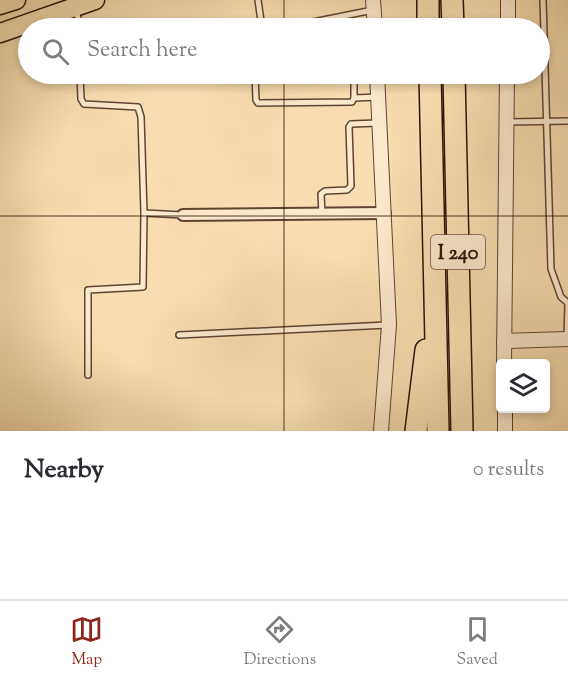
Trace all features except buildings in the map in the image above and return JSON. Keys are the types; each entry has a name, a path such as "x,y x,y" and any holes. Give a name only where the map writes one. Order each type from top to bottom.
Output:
{"highway":[{"path":"428,0 429,18"},
{"path":"452,0 453,18"},
{"name":"I 240","path":"429,84 438,431"},
{"name":"I 240","path":"454,84 462,431"},
{"path":"416,431 435,278"}],"main road":[{"path":"0,5 16,0"},
{"path":"44,18 95,0"},
{"path":"0,33 18,27"}],"street":[{"path":"508,0 508,18"},
{"path":"377,84 385,213 388,325 381,431"},
{"path":"504,359 507,84"},
{"path":"183,215 385,213"},
{"path":"504,341 568,339"},
{"path":"505,413 505,431"}],"lane":[{"path":"258,0 261,18"},
{"path":"543,0 544,18"},
{"path":"329,18 373,5"},
{"path":"76,7 78,18"},
{"path":"81,84 81,99 84,104 138,107 141,117 144,213 143,287 88,290 88,375"},
{"path":"255,84 258,103 352,102 354,84"},
{"path":"546,84 551,269 561,297 568,303 568,339"},
{"path":"354,98 378,97"},
{"path":"507,122 568,121"},
{"path":"322,214 321,194 325,191 347,190 351,186 349,127 351,124 380,123"},
{"path":"144,213 183,215"},
{"path":"179,335 388,325"}]}
